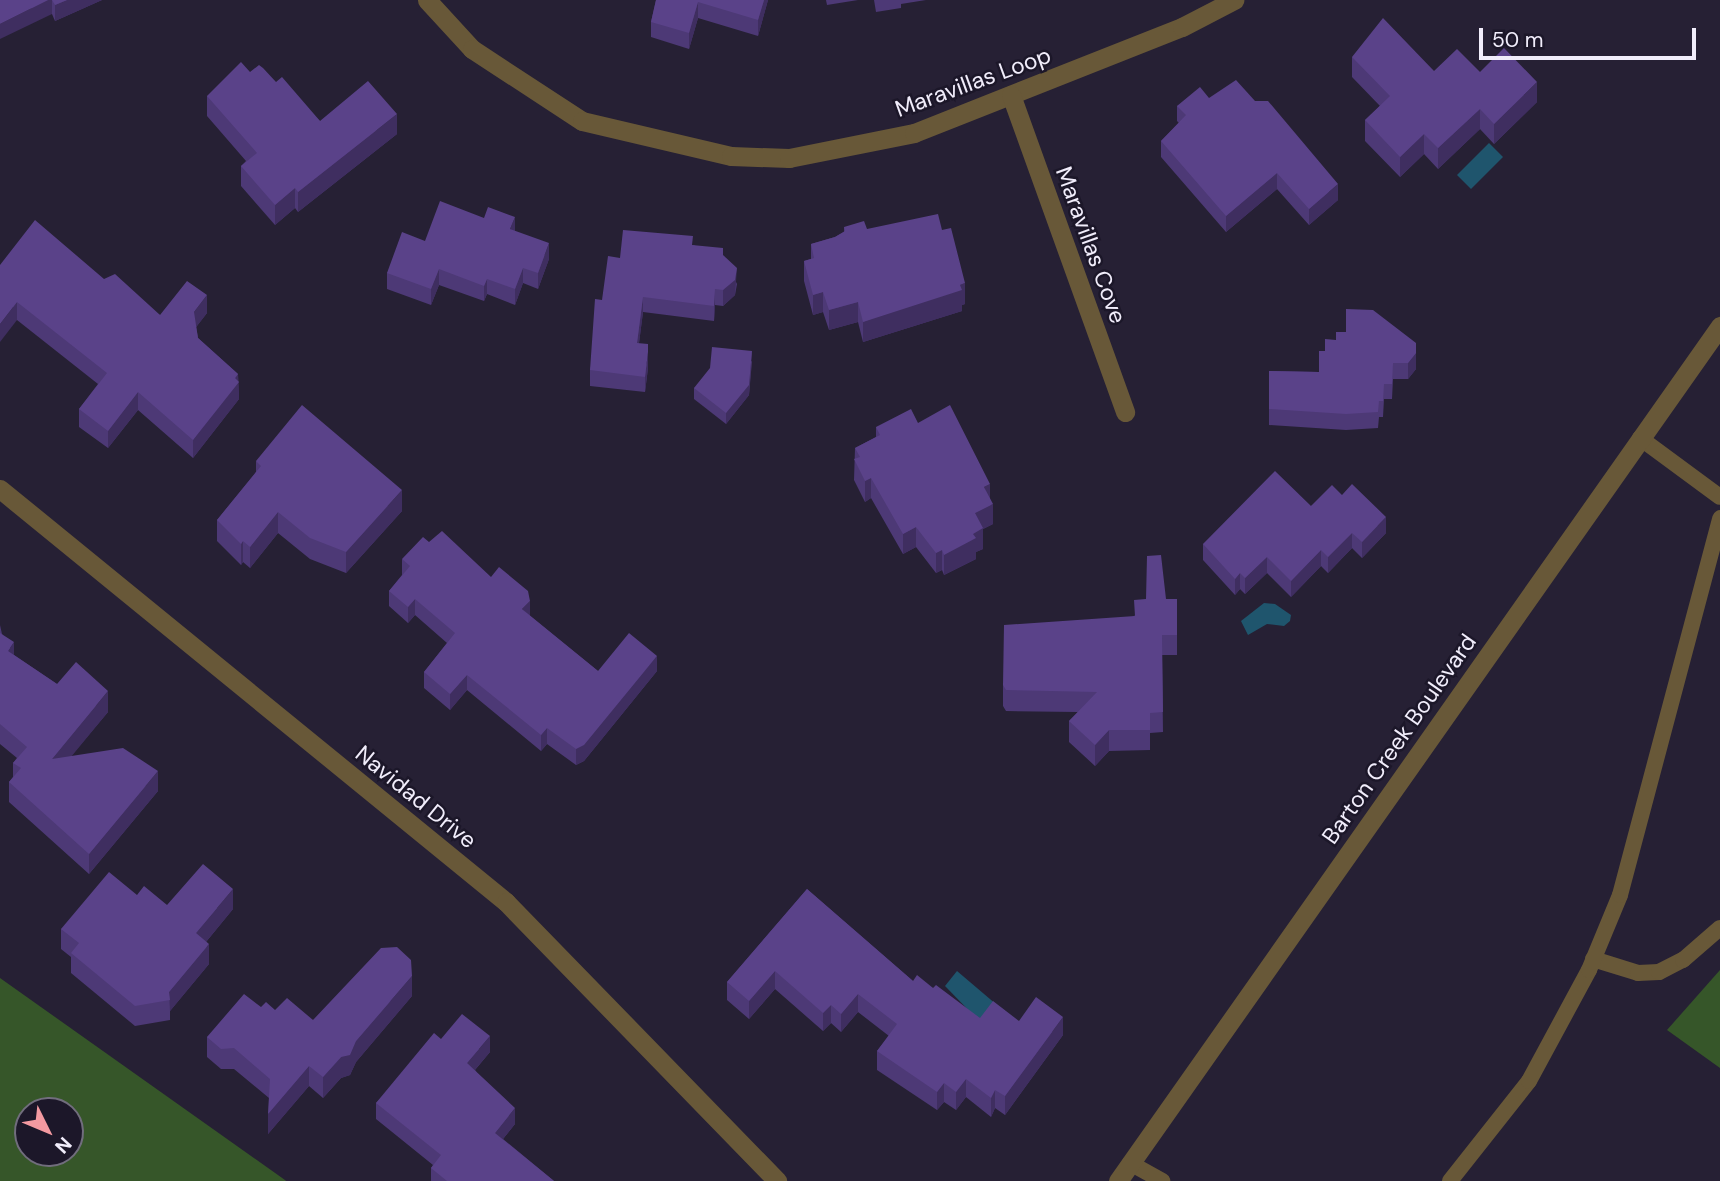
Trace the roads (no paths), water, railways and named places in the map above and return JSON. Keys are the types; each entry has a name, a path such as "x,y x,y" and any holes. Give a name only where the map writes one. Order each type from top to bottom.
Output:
{"street":[{"name":"Maravillas Loop","path":"428,0 472,49 582,121 731,156 789,158 914,133 1182,27 1234,0"},
{"name":"Maravillas Cove","path":"1011,94 1125,412"},
{"name":"Barton Creek Boulevard","path":"1118,1181 1720,326"},
{"name":"Navidad Drive","path":"0,489 506,902 778,1179"}],"lane":[{"path":"1640,438 1720,497"},
{"path":"1450,1181 1529,1081 1593,959 1620,895 1720,518"},
{"path":"1593,959 1637,973 1659,972 1683,960 1720,928"},
{"path":"1130,1163 1162,1181"}],"water":[{"path":"1489,143 1503,157 1471,189 1457,175"},
{"path":"1264,603 1275,604 1291,615 1290,621 1284,626 1267,624 1248,635 1241,621"},
{"path":"957,971 997,1005 983,1025 945,986"}]}
